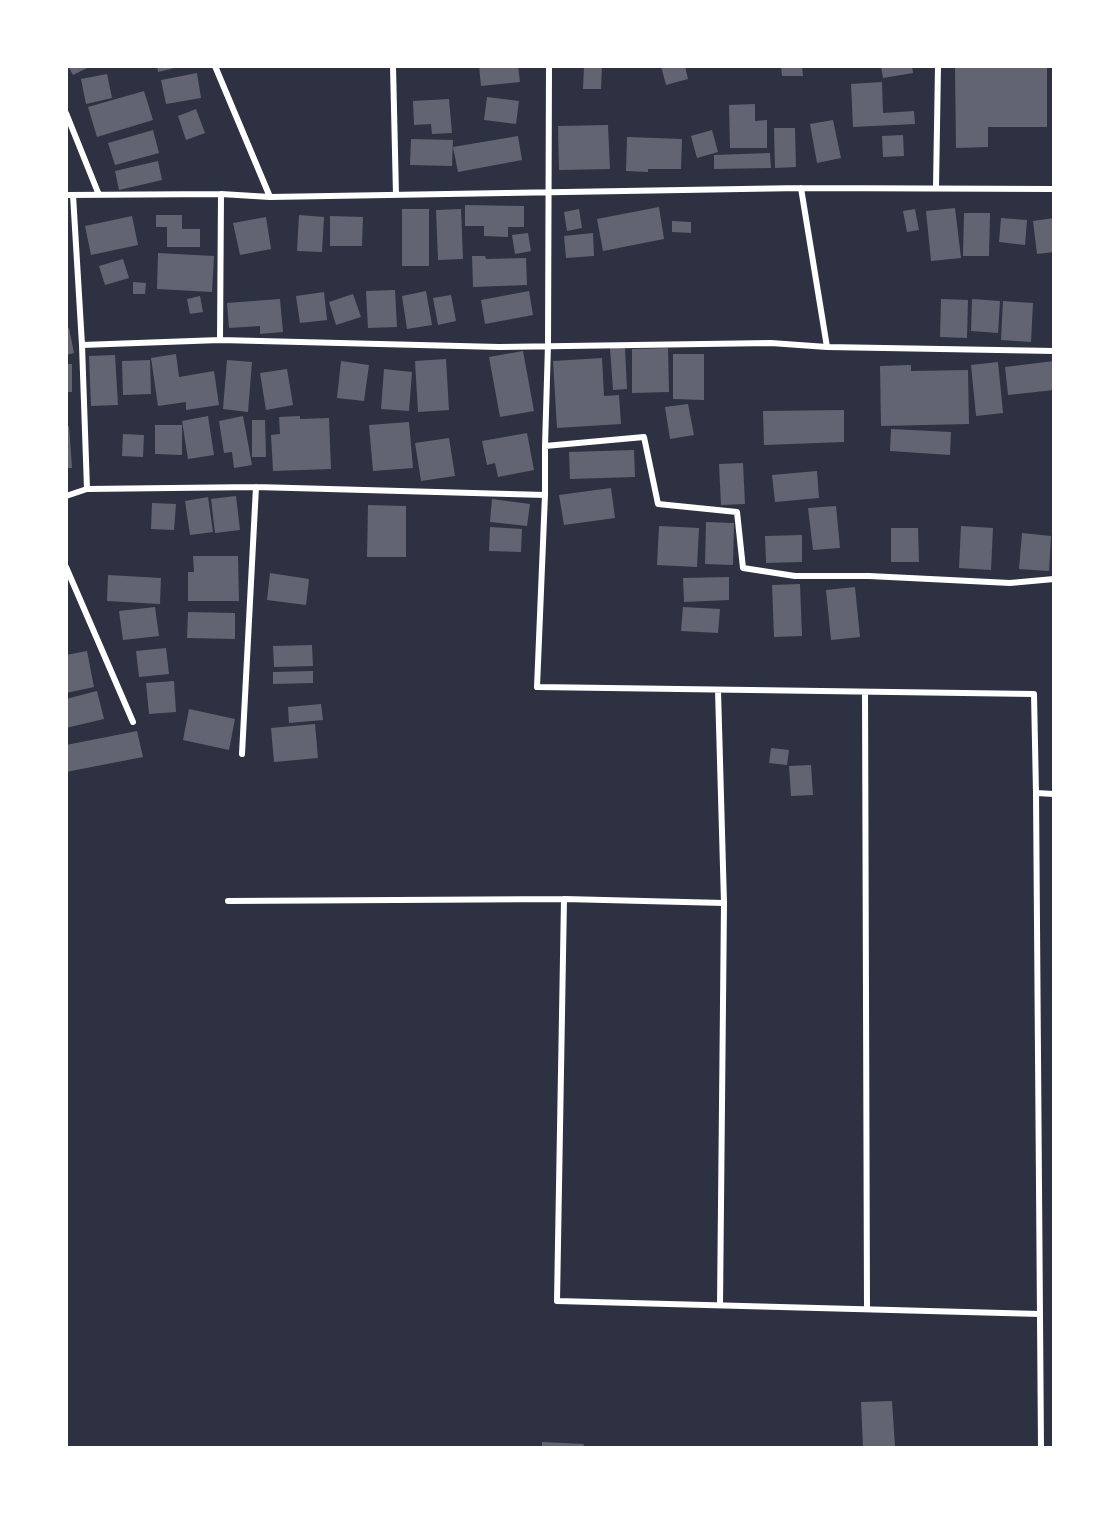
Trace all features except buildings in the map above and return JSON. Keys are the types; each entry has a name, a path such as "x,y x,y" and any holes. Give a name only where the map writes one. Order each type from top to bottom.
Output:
{"street":[{"path":"215,66 270,197"},
{"path":"393,66 396,195"},
{"path":"549,66 548,345 544,446 545,495 537,687 1034,694 1041,1448"},
{"path":"936,187 938,66"},
{"path":"66,113 99,195"},
{"path":"801,188 827,347"},
{"path":"87,489 82,345 69,195 221,194 270,197 801,188 1054,189"},
{"path":"220,340 221,194"},
{"path":"82,345 220,340 499,347 771,343 827,347 1054,351"},
{"path":"544,446 644,437 658,504 737,512 743,568 795,576 869,576 1010,583 1054,579"},
{"path":"242,754 256,487"},
{"path":"66,496 87,489 256,487 545,495"},
{"path":"66,567 133,722"},
{"path":"718,690 724,903 720,1305"},
{"path":"865,692 867,1309"},
{"path":"1035,793 1054,794"},
{"path":"228,900 564,899 724,903"},
{"path":"564,899 557,1301 1040,1314"}]}
